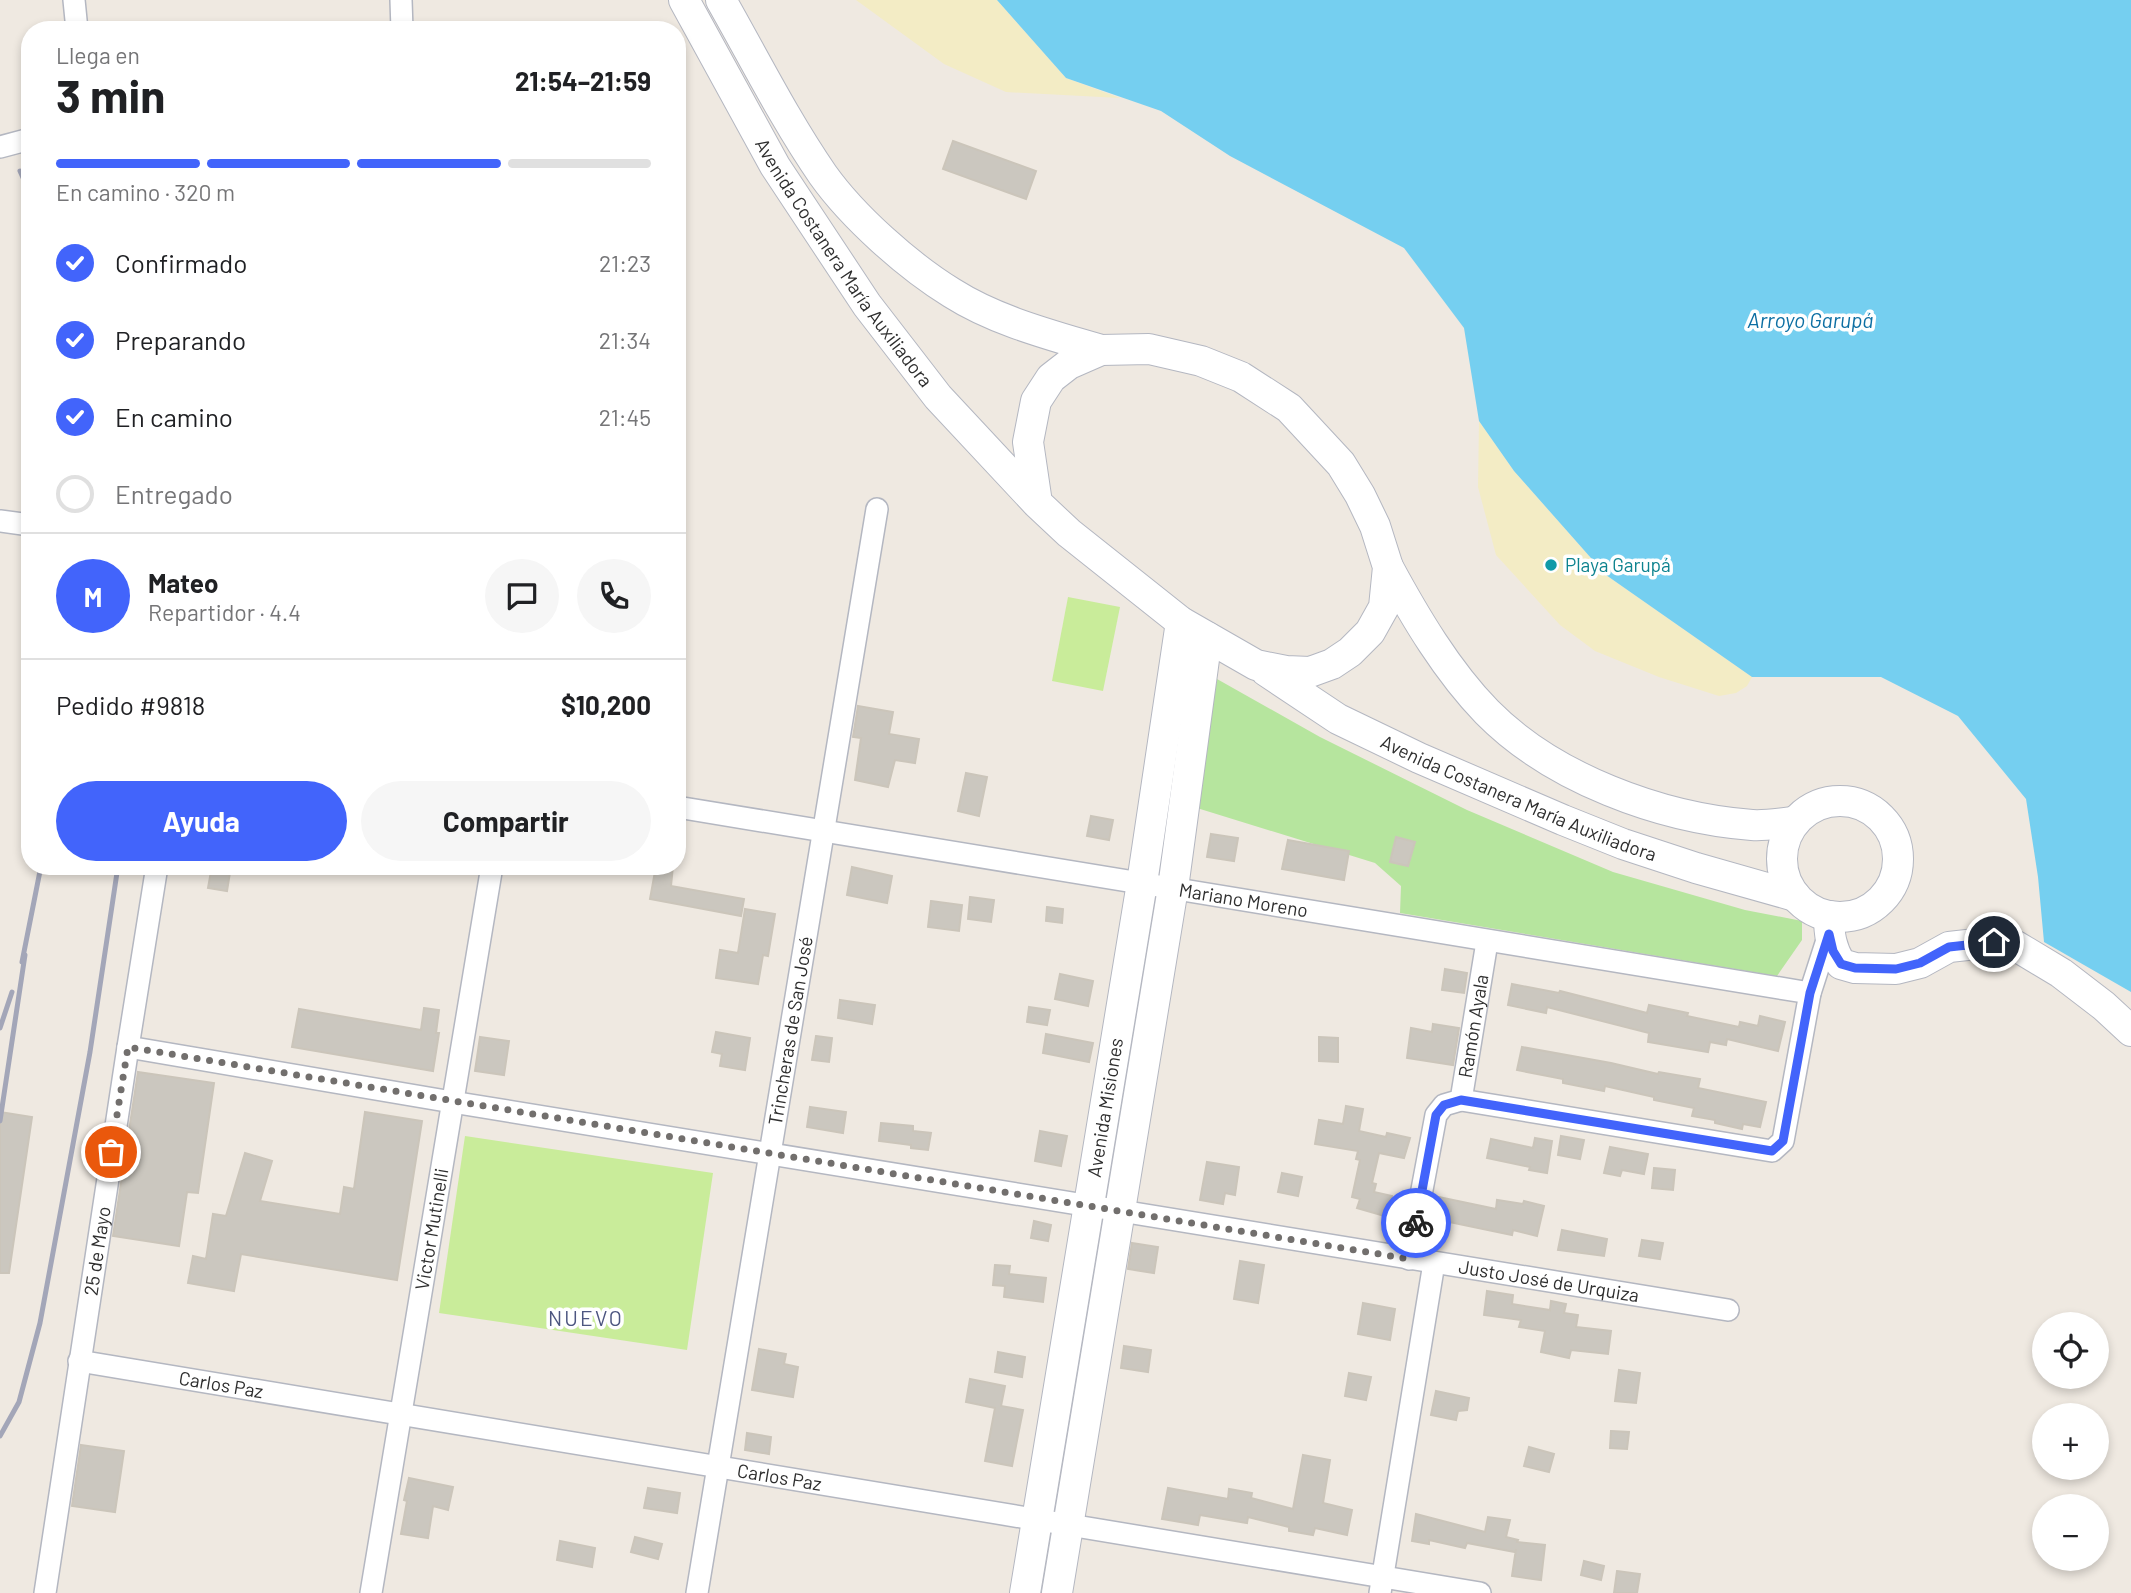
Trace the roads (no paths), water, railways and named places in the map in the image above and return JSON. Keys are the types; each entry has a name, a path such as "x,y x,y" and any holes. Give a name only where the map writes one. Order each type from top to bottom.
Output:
{"main road":[{"name":"Avenida Costanera María Auxiliadora","path":"684,0 775,166 867,304 939,397 1037,503 1069,533 1181,622 1256,665 1338,719 1419,758 1623,844 1795,896"},
{"name":"Avenida Costanera María Auxiliadora","path":"721,0 824,176 848,205 905,259 953,294 996,315 1101,350"},
{"path":"1037,503 1028,442 1036,401 1051,378 1069,364 1101,350 1149,349 1201,361 1241,377 1289,408 1341,464 1375,526 1388,567 1406,600 1463,685 1518,740 1582,779 1635,801 1702,818 1754,825 1794,822"},
{"path":"1256,665 1310,672 1332,664 1350,652 1370,632 1384,607 1388,567"},
{"name":"Avenida Misiones","path":"1025,1593 1142,883 1181,622"},
{"name":"Avenida Misiones","path":"1057,1593 1173,888 1207,636"},
{"path":"1829,925 1866,911 1882,900 1893,885 1898,867 1898,848 1891,830 1880,815 1864,805 1845,801 1826,802 1809,810 1794,822 1785,840 1782,859 1785,878 1795,896 1829,925 1833,951 1841,964 1855,968 1896,969 1920,963 1949,947 1968,943 1994,942 2016,946 2061,973 2131,1031"}],"street":[{"path":"75,0 76,21"},
{"path":"401,0 402,21"},
{"path":"0,147 21,141"},
{"name":"Trincheras de San José","path":"696,1593 877,509"},
{"path":"0,521 21,524"},
{"name":"Mariano Moreno","path":"686,808 1810,993"},
{"name":"25 de Mayo","path":"46,1593 79,1362 156,875"},
{"name":"Victor Mutinelli","path":"371,1593 490,875"},
{"path":"1461,1100 1772,1151 1783,1141 1810,993 1829,925"},
{"name":"Ramón Ayala","path":"1409,1259 1436,1115 1444,1105 1461,1100 1488,942"},
{"name":"Justo José de Urquiza","path":"128,1047 1728,1310"},
{"path":"1381,1585 1434,1263"},
{"name":"Carlos Paz","path":"79,1362 1069,1524 1381,1585 1479,1593"}],"water":[{"name":"Arroyo Garupá","path":"997,0 2131,0 2131,992 2044,942 2038,877 2026,799 1958,716 1881,677 1752,677 1606,575 1514,471 1479,421 1464,328 1404,248 1230,156 1161,111 1066,78"}],"railway":[{"path":"22,962 39,875"},
{"path":"0,1436 19,1402 40,1323 90,1052 117,875"},
{"path":"0,1121 25,955"},
{"path":"0,1028 12,992"}],"place":[{"name":"Playa Garupá","path":"1551,565"}],"district":[{"name":"NUEVO","path":"586,1319"}]}
